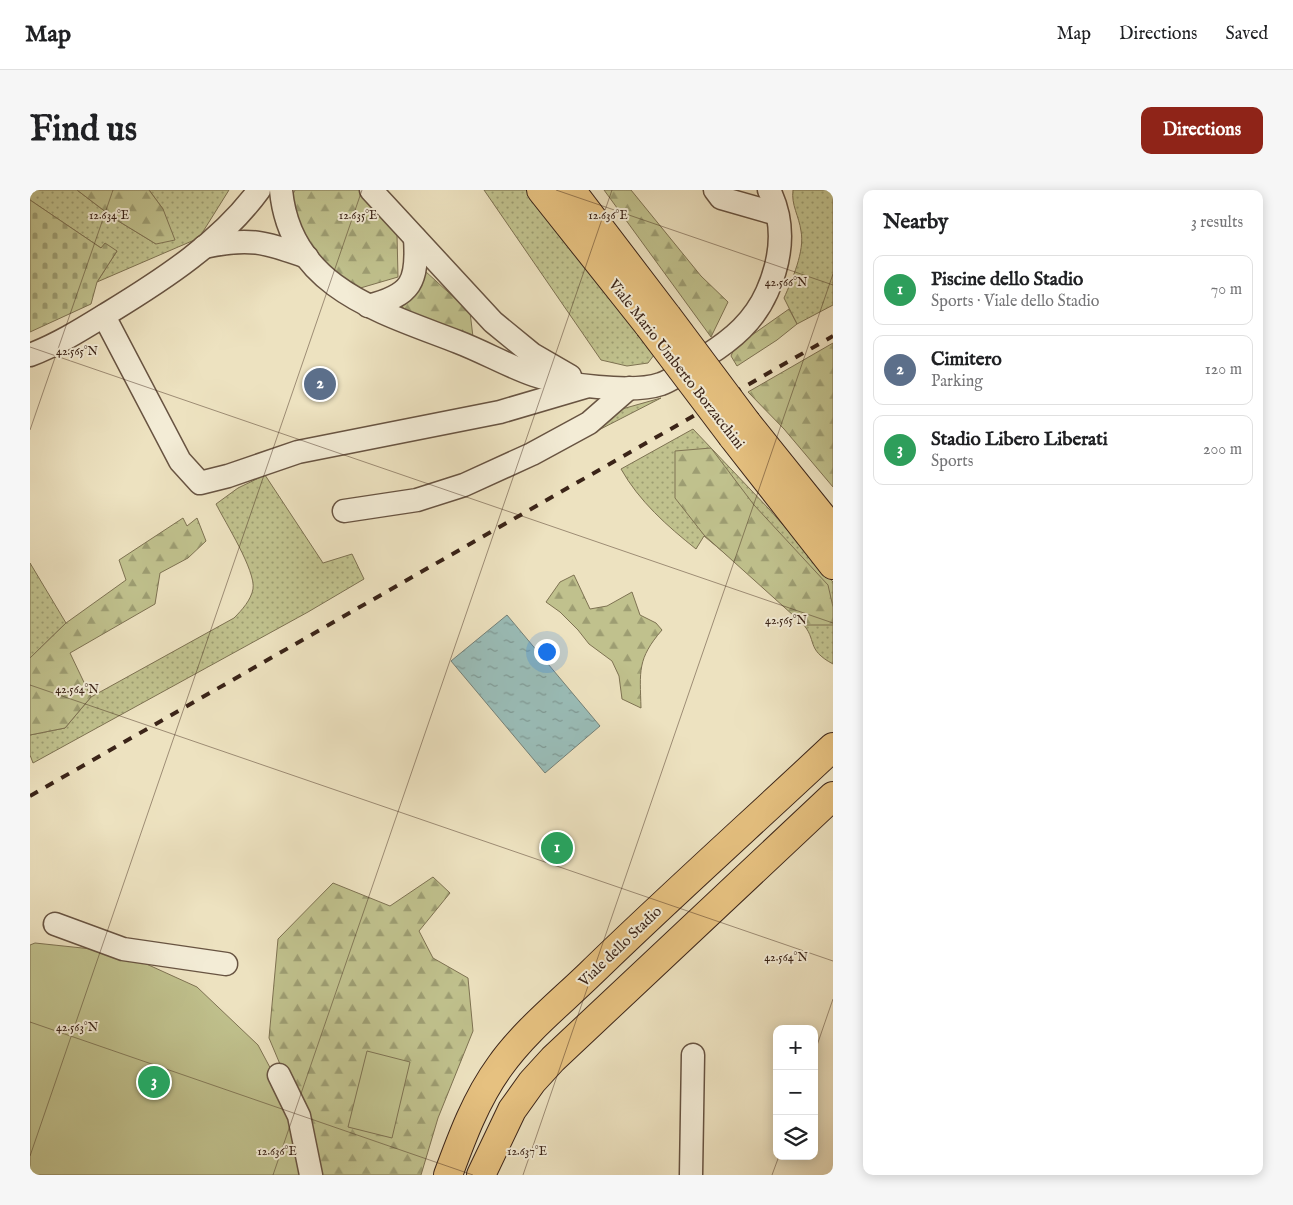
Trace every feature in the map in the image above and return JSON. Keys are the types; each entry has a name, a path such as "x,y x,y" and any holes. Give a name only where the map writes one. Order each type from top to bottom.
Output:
{"main road":[{"name":"Viale Mario Umberto Borzacchini","path":"541,190 658,321"},
{"name":"Viale Mario Umberto Borzacchini","path":"571,190 658,321 739,430 823,534 833,565"},
{"name":"Viale dello Stadio","path":"448,1175 463,1134 482,1094 500,1065 629,936 833,748"},
{"path":"488,1168 512,1110 532,1082 553,1059 833,796"}],"street":[{"path":"30,355 58,344 154,285 204,247 248,204 259,190"},
{"path":"282,190 293,235 307,258 334,287 368,306 536,376 588,386 629,388 660,384 666,381 722,346 743,330 760,307 778,265 781,240 777,214 769,190"},
{"path":"371,190 492,322 532,354 588,386"},
{"path":"715,190 721,198 777,214"},
{"path":"368,306 390,300 402,294 411,282 416,262 415,238"},
{"path":"204,247 232,240 257,240 307,258"},
{"path":"104,316 140,389 180,461 200,483 228,476 298,452 500,412 588,386"},
{"path":"344,511 417,500 464,486 532,454 589,422 629,388"},
{"path":"55,924 123,949 226,964"},
{"path":"691,1175 693,1055"},
{"path":"279,1076 299,1116 311,1175"}],"green space":[{"path":"30,190 77,190 115,219 156,244 163,209 149,190 229,190 199,238 97,282 117,251 101,248 30,200"},
{"path":"77,190 149,190 163,209 175,240 156,244 115,219"},
{"path":"295,190 363,190 397,234 398,277 357,289 308,251 289,202"},
{"path":"484,190 530,190 654,355 648,363 627,366 601,360"},
{"path":"604,190 631,190 701,276 728,302 711,337"},
{"path":"793,190 833,190 833,305 797,324 784,298 797,265 802,239 793,201"},
{"path":"30,200 101,248 105,243 117,251 97,282 91,304 30,332"},
{"path":"425,271 470,312 473,337 425,322 402,307"},
{"path":"789,309 797,324 777,340 737,366 731,356 735,347"},
{"path":"833,343 833,487 784,429 748,392"},
{"path":"661,398 589,435 622,409"},
{"path":"693,429 769,509 833,582 833,664 819,654 807,629 779,600 704,536 696,549 664,522 628,481 621,469"},
{"path":"711,448 754,505 828,585 833,607 833,625 804,625 704,535 675,498 675,451"},
{"path":"265,475 323,563 352,554 364,579 308,612 33,763 30,755 30,735 65,728 91,697 234,618 243,608 252,593 253,581 245,559 216,504 238,488"},
{"path":"183,518 187,526 197,518 206,541 188,558 160,573 155,604 70,653 91,697 65,728 30,735 30,658 66,623 126,580 119,560"},
{"path":"30,563 66,623 30,658"},
{"path":"574,575 590,609 607,606 632,592 640,615 656,623 662,630 648,649 644,658 640,684 641,708 622,699 619,676 612,661 589,644 560,612 546,602 560,582"},
{"path":"433,877 450,893 419,931 433,958 468,978 473,1031 438,1118 421,1175 316,1175 303,1119 269,1038 278,939 333,883 390,906"},
{"path":"35,943 120,952 197,987 258,1045 298,1120 306,1175 30,1175 30,945"},
{"path":"367,1051 410,1062 392,1138 348,1127"}],"water":[{"path":"507,615 600,726 545,773 451,661"}],"railway":[{"path":"30,796 833,336"}],"place":[{"name":"Cimitero","path":"320,384"},
{"name":"Piscine dello Stadio","path":"557,848"},
{"name":"Stadio Libero Liberati","path":"154,1082"}]}
